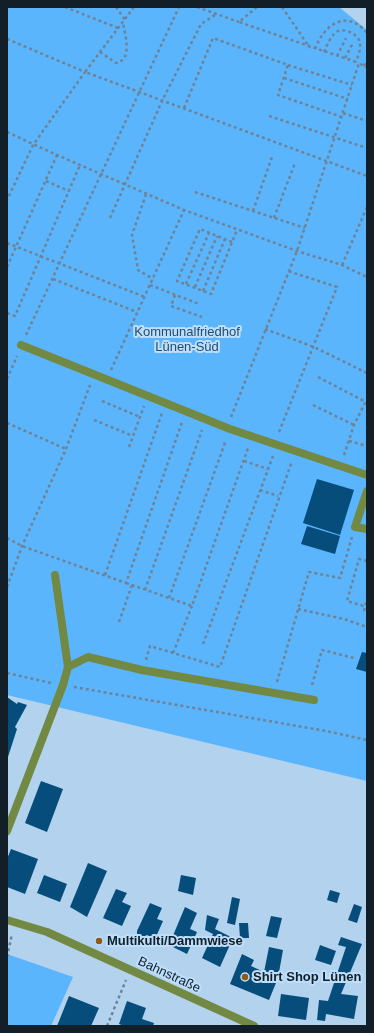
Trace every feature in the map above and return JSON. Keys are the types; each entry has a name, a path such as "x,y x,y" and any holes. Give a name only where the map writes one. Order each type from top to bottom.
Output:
{"street":[{"path":"21,345 107,378 147,396 228,428 367,475"},
{"path":"367,490 354,527 367,529"},
{"path":"7,831 63,685 68,667 55,576"},
{"path":"68,667 88,657 142,670 314,700"},
{"name":"Bahnstraße","path":"11,921 47,932 254,1026"}],"path":[{"path":"65,7 118,28"},
{"path":"100,52 116,63 120,62 125,56 126,41 124,22 116,7"},
{"path":"7,200 33,144 134,7"},
{"path":"7,379 21,345 102,175 179,7"},
{"path":"197,7 310,48 357,62 366,67 367,61"},
{"path":"239,22 257,7"},
{"path":"282,7 310,48"},
{"path":"110,218 162,101 201,24 215,14"},
{"path":"315,49 319,38 338,22 343,20 353,22 367,33"},
{"path":"169,598 228,428 305,228 348,99 360,44 354,34 343,30 336,32 328,42 324,52"},
{"path":"184,108 213,38 288,65 352,85"},
{"path":"337,56 346,38"},
{"path":"7,39 85,72 367,176"},
{"path":"345,58 353,43"},
{"path":"288,65 278,95 342,118"},
{"path":"284,78 348,99"},
{"path":"343,113 367,121"},
{"path":"269,116 367,148"},
{"path":"7,132 57,156 184,210 296,251 342,265 367,276"},
{"path":"7,267 57,156"},
{"path":"253,211 272,157"},
{"path":"274,218 295,163"},
{"path":"7,313 15,316 80,165"},
{"path":"46,181 69,191"},
{"path":"195,192 305,228"},
{"path":"146,194 132,234 138,270 153,279"},
{"path":"342,265 367,207"},
{"path":"107,378 184,210"},
{"path":"232,242 200,230 177,281 211,294 237,230"},
{"path":"186,284 208,233"},
{"path":"195,287 218,236"},
{"path":"203,290 225,239"},
{"path":"7,243 145,297"},
{"path":"203,644 268,469 275,445 337,287 288,271"},
{"path":"53,279 137,312"},
{"path":"150,285 199,304"},
{"path":"175,295 171,306 202,317"},
{"path":"265,329 314,347 367,373"},
{"path":"7,587 22,546 66,450 94,374"},
{"path":"318,377 366,401 354,425 340,465"},
{"path":"129,447 147,396"},
{"path":"102,401 140,416"},
{"path":"105,575 165,403"},
{"path":"313,405 354,425"},
{"path":"126,583 186,412"},
{"path":"146,590 205,419"},
{"path":"94,420 133,436"},
{"path":"7,422 66,450"},
{"path":"173,653 192,606 252,437"},
{"path":"349,441 367,446"},
{"path":"142,670 150,646 220,667 278,496 296,451"},
{"path":"244,461 268,469"},
{"path":"260,490 278,496"},
{"path":"274,692 310,572 340,578 354,527"},
{"path":"7,538 22,546 192,606"},
{"path":"366,607 347,601 359,559 367,561"},
{"path":"119,622 132,585"},
{"path":"364,611 367,598"},
{"path":"298,609 344,619 367,627"},
{"path":"312,685 322,650 354,658"},
{"path":"7,673 63,685 318,729 367,740"},
{"path":"7,957 11,921"},
{"path":"107,1026 130,970"}],"green space":[{"name":"Kommunalfriedhof Lünen-Süd","path":"7,7 339,7 367,30 367,781 7,695"},
{"path":"7,954 73,977 51,1026 7,1026"}],"building":[{"path":"317,479 354,490 340,535 303,523"},
{"path":"307,526 340,536 335,554 301,544"},
{"path":"362,652 367,653 367,672 356,669"},
{"path":"7,697 17,704 18,702 27,705 15,727 17,729 7,760"},
{"path":"41,781 63,789 47,832 25,823"},
{"path":"11,849 38,859 25,894 7,887 7,859"},
{"path":"88,863 107,871 87,917 70,907"},
{"path":"44,875 67,884 60,902 37,893"},
{"path":"181,875 196,878 193,895 178,891"},
{"path":"116,889 127,893 122,902 131,906 122,926 103,918"},
{"path":"330,890 340,893 337,903 327,900"},
{"path":"232,897 240,899 235,925 227,923"},
{"path":"150,903 162,908 157,919 163,921 155,939 147,935 143,937 137,934"},
{"path":"354,904 362,907 357,923 348,920"},
{"path":"185,907 197,913 190,929 197,932 187,954 169,945"},
{"path":"207,915 219,919 215,929 233,938 220,967 202,958 213,934 205,930"},
{"path":"271,916 282,918 277,938 266,936"},
{"path":"239,923 248,923 249,938 240,938"},
{"path":"341,937 362,944 341,994 358,996 354,1019 326,1014 325,1021 317,1020 319,1000 328,1001 346,947 338,945"},
{"path":"320,945 336,951 331,965 315,960"},
{"path":"269,947 283,950 278,978 269,1000 230,984 242,954 254,960 251,966 264,972"},
{"path":"281,994 309,998 306,1020 278,1016"},
{"path":"69,996 99,1008 91,1026 57,1026"},
{"path":"127,1001 146,1008 142,1019 154,1023 153,1026 124,1026 119,1024"}],"place":[{"name":"Multikulti/Dammwiese","path":"99,941"},
{"name":"Shirt Shop Lünen","path":"245,977"}]}
